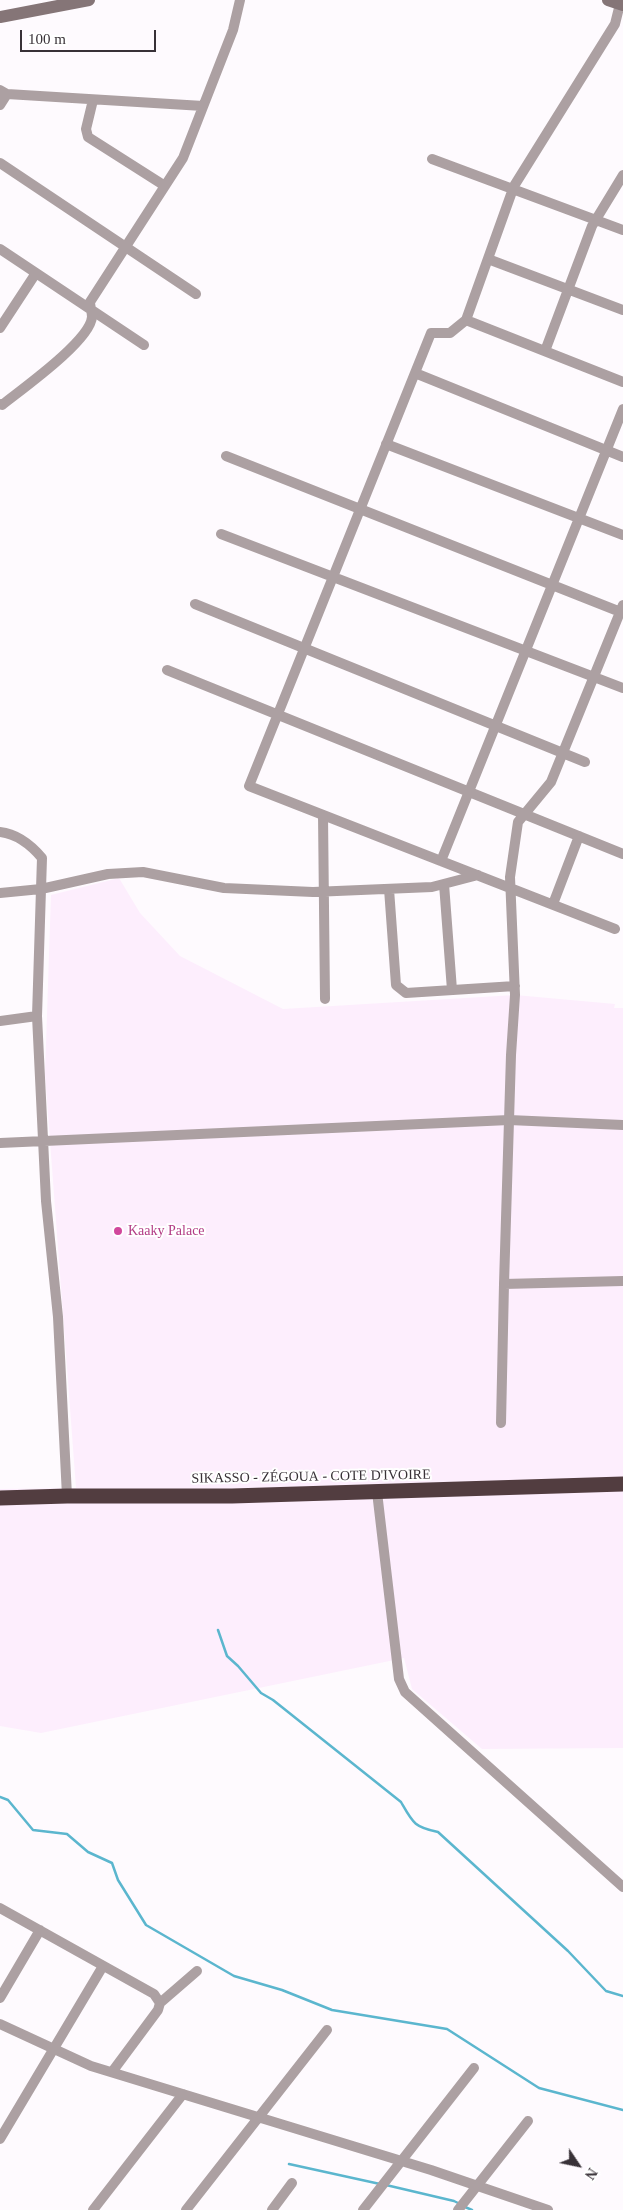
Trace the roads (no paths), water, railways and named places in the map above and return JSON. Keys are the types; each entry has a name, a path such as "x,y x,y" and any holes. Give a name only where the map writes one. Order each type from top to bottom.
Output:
{"highway":[{"name":"SIKASSO - ZÉGOUA - COTE D'IVOIRE","path":"0,1498 232,1496 623,1484"}],"street":[{"path":"0,17 63,2 89,0"},
{"path":"0,404 2,405 74,346 87,331 92,318 90,302 183,158 233,30 240,0"},
{"path":"608,0 622,5 615,24 513,189 466,320 450,333 431,333 249,786 615,929"},
{"path":"0,105 4,92 93,100 203,106"},
{"path":"93,100 86,129 88,138 165,186"},
{"path":"432,159 623,230"},
{"path":"0,163 196,294"},
{"path":"545,352 596,220 623,175"},
{"path":"0,250 144,345"},
{"path":"488,259 623,310"},
{"path":"0,328 36,273"},
{"path":"466,320 623,382"},
{"path":"415,373 623,457"},
{"path":"441,861 623,409"},
{"path":"386,444 623,535"},
{"path":"226,456 552,585 622,610 551,782 518,822 510,877 515,986 509,1120 501,1423"},
{"path":"221,534 623,688"},
{"path":"195,604 585,762"},
{"path":"167,670 623,854"},
{"path":"323,814 324,999"},
{"path":"0,832 9,833 31,845 42,858 37,1016 46,1201 58,1317 67,1496"},
{"path":"553,904 579,836"},
{"path":"0,893 41,889 108,874 142,872 224,888 324,892 432,887 478,875"},
{"path":"444,884 452,990"},
{"path":"389,889 396,986 406,993 515,986"},
{"path":"0,1021 37,1016"},
{"path":"0,1142 509,1120 623,1125"},
{"path":"504,1284 623,1280"},
{"path":"378,1492 399,1680 405,1692 623,1886"},
{"path":"0,1908 154,1994 160,2003"},
{"path":"0,1998 40,1930"},
{"path":"0,2139 103,1966"},
{"path":"112,2072 158,2010 160,2003 197,1971"},
{"path":"0,2024 91,2066 402,2161 548,2210"},
{"path":"186,2210 327,2030"},
{"path":"364,2210 474,2068"},
{"path":"93,2210 183,2094"},
{"path":"458,2210 528,2121"},
{"path":"277,2208 292,2183"}],"waterway":[{"path":"218,1630 227,1656 261,1693 273,1700 401,1802 415,1823 438,1832 568,1951 606,1991 623,1996"},
{"path":"0,1797 8,1800 33,1830 67,1834 88,1852 112,1863 118,1880 146,1925 234,1976 282,1990 332,2010 447,2029 539,2088 623,2110"},
{"path":"289,2164 380,2184"},
{"path":"386,2185 460,2204"},
{"path":"465,2207 472,2210"}],"place":[{"name":"Kaaky Palace","path":"118,1231"}]}
